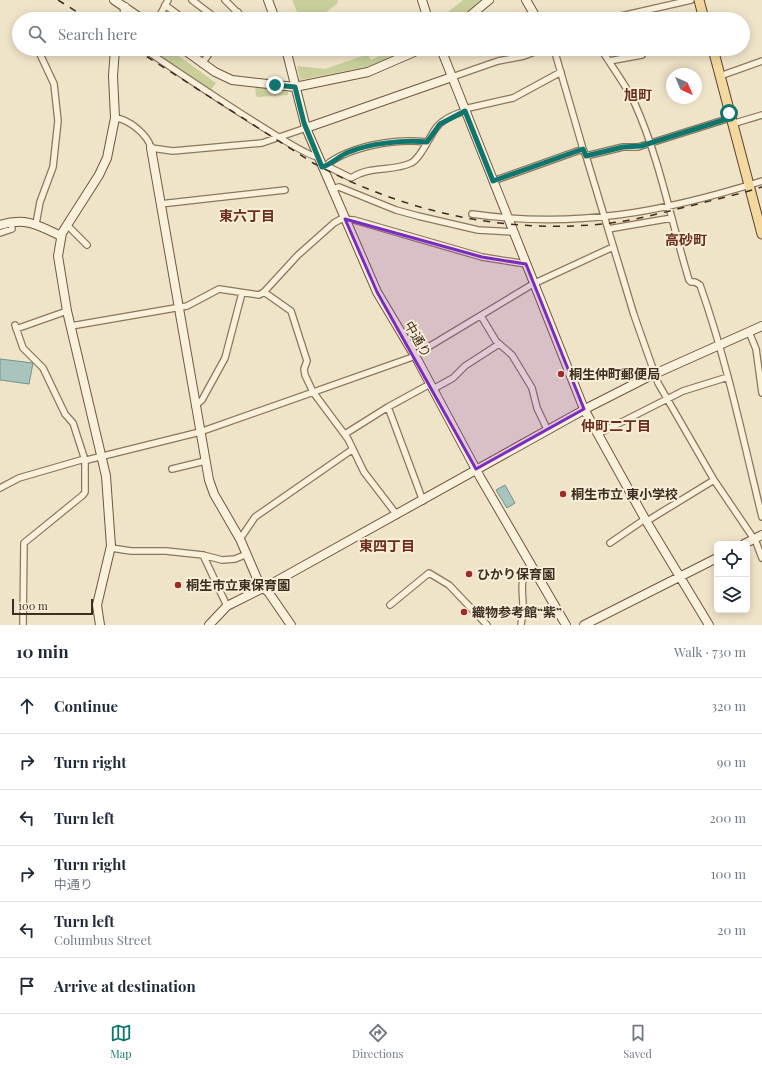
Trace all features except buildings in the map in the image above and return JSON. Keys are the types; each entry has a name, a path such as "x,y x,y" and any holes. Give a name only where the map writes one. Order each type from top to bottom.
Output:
{"main road":[{"path":"699,0 702,12"},
{"path":"715,56 748,186 762,234"}],"street":[{"path":"114,0 124,4 134,12"},
{"path":"192,0 208,12"},
{"path":"225,0 238,12"},
{"path":"268,0 272,12"},
{"path":"422,0 426,12"},
{"path":"474,12 489,0"},
{"path":"526,0 533,12"},
{"path":"639,12 691,0"},
{"path":"162,12 167,2 177,12"},
{"path":"36,224 40,202 53,167 58,121 54,84 41,56"},
{"path":"100,625 97,605 111,548 106,479 102,456 71,326 58,250 61,236 103,168 107,158 115,118 113,76 114,56"},
{"path":"155,56 279,137 307,154 318,157"},
{"path":"192,56 215,72 232,80 295,87 368,72 405,56"},
{"path":"202,64 207,56"},
{"name":"中通り","path":"287,56 306,128 377,292 415,356 476,469 566,625"},
{"path":"443,56 584,409 646,520 709,625"},
{"path":"151,148 173,151 262,143 498,61 524,56"},
{"path":"556,56 613,247 654,374 714,480 753,539 762,558"},
{"path":"606,56 633,100 650,143 690,280 691,282 695,282 700,285 720,345 762,517"},
{"path":"608,61 636,56"},
{"path":"720,76 762,60"},
{"path":"324,167 351,178 366,171 410,164 440,124 464,110 513,98 561,72"},
{"path":"586,156 623,147 638,147 731,121 762,116"},
{"path":"115,118 127,122 147,138 151,148 205,461 214,494 240,539 259,583 291,625"},
{"path":"324,167 347,153 360,149 411,140 427,142"},
{"path":"493,181 583,149"},
{"path":"472,214 508,219 569,220 604,217 668,206 748,186 762,181"},
{"path":"332,189 339,187 396,210 443,223 478,230 514,232"},
{"path":"160,204 285,190"},
{"path":"608,230 672,218"},
{"path":"71,326 178,307 195,302 216,290 256,296 264,292 298,255 334,223 345,219 354,220 482,257 526,264"},
{"path":"0,225 22,221 36,224 61,236"},
{"path":"0,233 12,229 11,222"},
{"path":"67,225 87,245"},
{"path":"0,488 19,478 200,432 415,356 533,284 613,247"},
{"path":"264,292 292,313 307,361 304,369 305,375 313,392 345,434 364,472 397,514"},
{"path":"195,406 202,400 225,358 242,293"},
{"path":"23,625 24,543 83,495 85,492 85,460 73,423 65,414 43,368 23,348 16,327 68,310"},
{"path":"480,316 499,344 512,355 532,388 537,408 547,429"},
{"path":"209,625 227,606 264,588 423,501 547,429 654,374 762,326"},
{"path":"749,332 756,349 762,393"},
{"path":"345,434 388,407 432,386 453,378 466,366 499,344"},
{"path":"598,434 688,389 728,377"},
{"path":"388,407 423,501"},
{"path":"240,539 256,518 353,449"},
{"path":"172,468 205,461"},
{"path":"610,543 714,480"},
{"path":"749,541 762,535"},
{"path":"111,548 203,555 222,560 235,559 247,554"},
{"path":"203,555 227,606"},
{"path":"584,625 714,560"},
{"path":"521,625 523,608 522,581 525,573 532,568"},
{"path":"390,605 429,573 449,585 487,625"}],"highlighted area":[{"path":"345,219 482,257 526,264 584,409 476,469 377,292"}],"green space":[{"path":"292,0 338,0 337,4 326,12 297,12"},
{"path":"463,0 481,0 466,12 448,12"},
{"path":"159,56 179,56 216,83 211,90"},
{"path":"362,56 369,56 371,60 379,56 394,56 371,66 300,80 297,66 325,69"},
{"path":"257,86 288,91 288,95 258,97 256,96 255,87"}],"water":[{"path":"0,359 33,363 29,384 0,380"},
{"path":"505,485 515,503 507,508 496,490"}],"railway":[{"path":"58,0 77,12"},
{"path":"146,56 313,163 347,180 382,194 417,206 453,215 490,222 527,225 564,226 602,224 649,216 762,187"}],"place":[{"name":"桐生仲町郵便局","path":"561,374"},
{"name":"桐生市立 東小学校","path":"563,494"},
{"name":"ひかり保育園","path":"469,574"},
{"name":"桐生市立東保育園","path":"178,585"},
{"name":"織物参考館“紫”","path":"464,612"}],"district":[{"name":"旭町","path":"638,95"},
{"name":"東六丁目","path":"247,216"},
{"name":"高砂町","path":"686,240"},
{"name":"仲町二丁目","path":"616,426"},
{"name":"東四丁目","path":"387,546"}],"route":[{"path":"275,85 295,87 304,123 322,167 353,150 411,140 427,142 436,127 444,121 465,111 493,181 583,149 586,156 627,146 638,147 730,118 729,113"}]}
